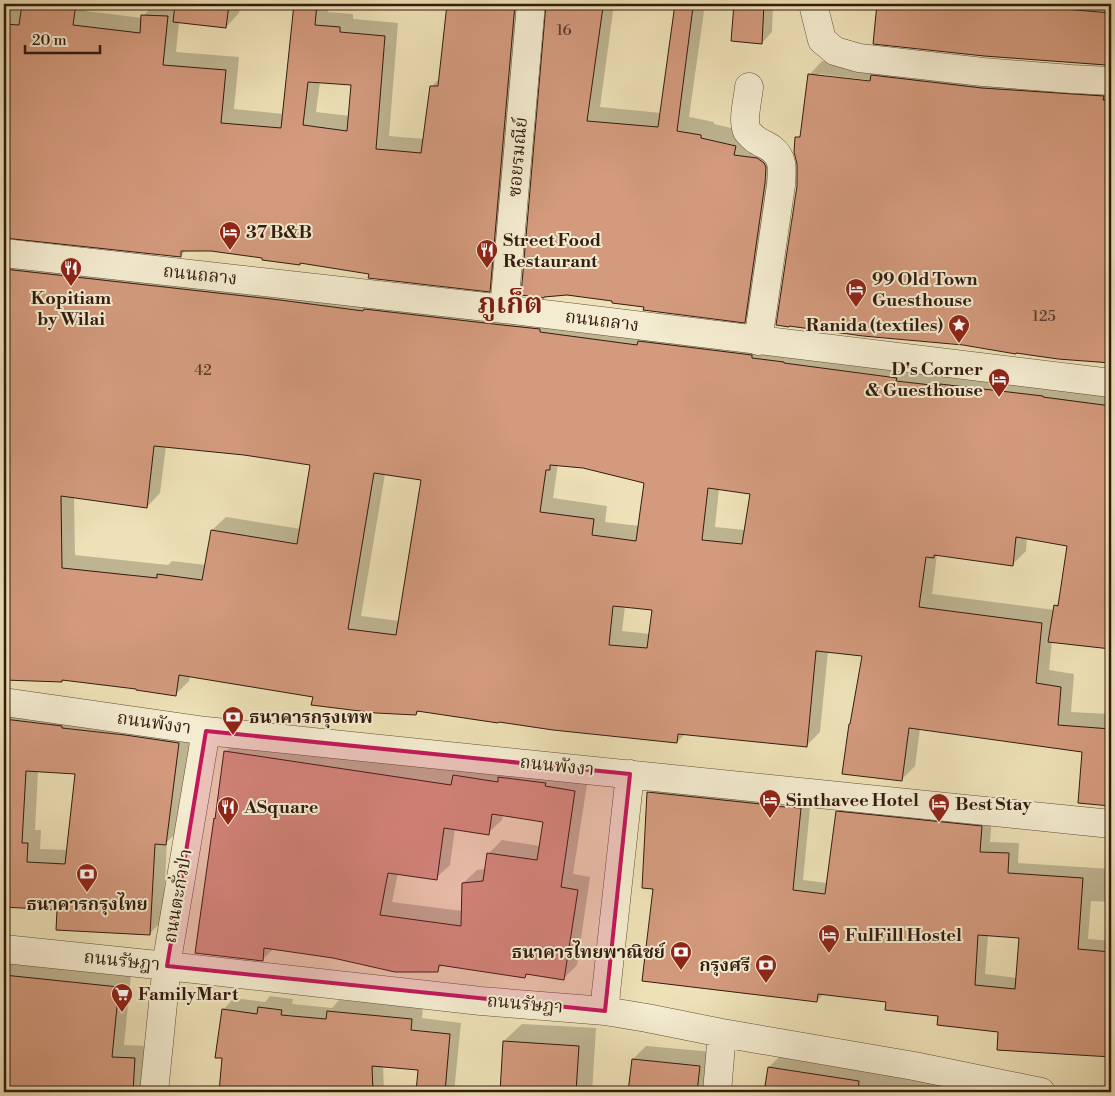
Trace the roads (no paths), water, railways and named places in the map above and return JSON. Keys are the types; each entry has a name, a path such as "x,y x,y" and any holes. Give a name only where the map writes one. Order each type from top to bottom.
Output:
{"street":[{"name":"ซอยรมณีย์","path":"504,309 531,4"},
{"path":"813,4 822,40 835,50 859,58 993,73 1071,80 1111,81"},
{"path":"749,87 745,126 748,132 759,142 772,148 782,162 781,185 758,340"},
{"name":"ถนนถลาง","path":"4,253 504,309 1111,384"},
{"name":"ถนนพังงา","path":"4,702 206,731 1111,824"},
{"name":"ถนนตะกั่วป่า","path":"154,1092 167,966 206,731"},
{"path":"605,1011 630,774"},
{"name":"ถนนรัษฎา","path":"4,949 473,1000 605,1011 914,1066 1041,1092"},
{"path":"717,1092 722,1033"}],"place":[{"name":"37 B&B","path":"230,251"},
{"name":"Street Food Restaurant","path":"487,269"},
{"name":"Kopitiam by Wilai","path":"71,287"},
{"name":"99 Old Town Guesthouse","path":"856,308"},
{"name":"Ranida (textiles)","path":"959,344"},
{"name":"D's Corner & Guesthouse","path":"999,398"},
{"name":"ธนาคารกรุงเทพ","path":"233,736"},
{"name":"Sinthavee Hotel","path":"770,819"},
{"name":"Best Stay","path":"939,823"},
{"name":"ASquare","path":"228,826"},
{"name":"ธนาคารกรุงไทย","path":"87,893"},
{"name":"FulFill Hostel","path":"829,954"},
{"name":"ธนาคารไทยพาณิชย์","path":"681,971"},
{"name":"กรุงศรี","path":"766,984"},
{"name":"FamilyMart","path":"122,1013"}],"district":[{"name":"ภูเก็ต","path":"510,304"}]}
